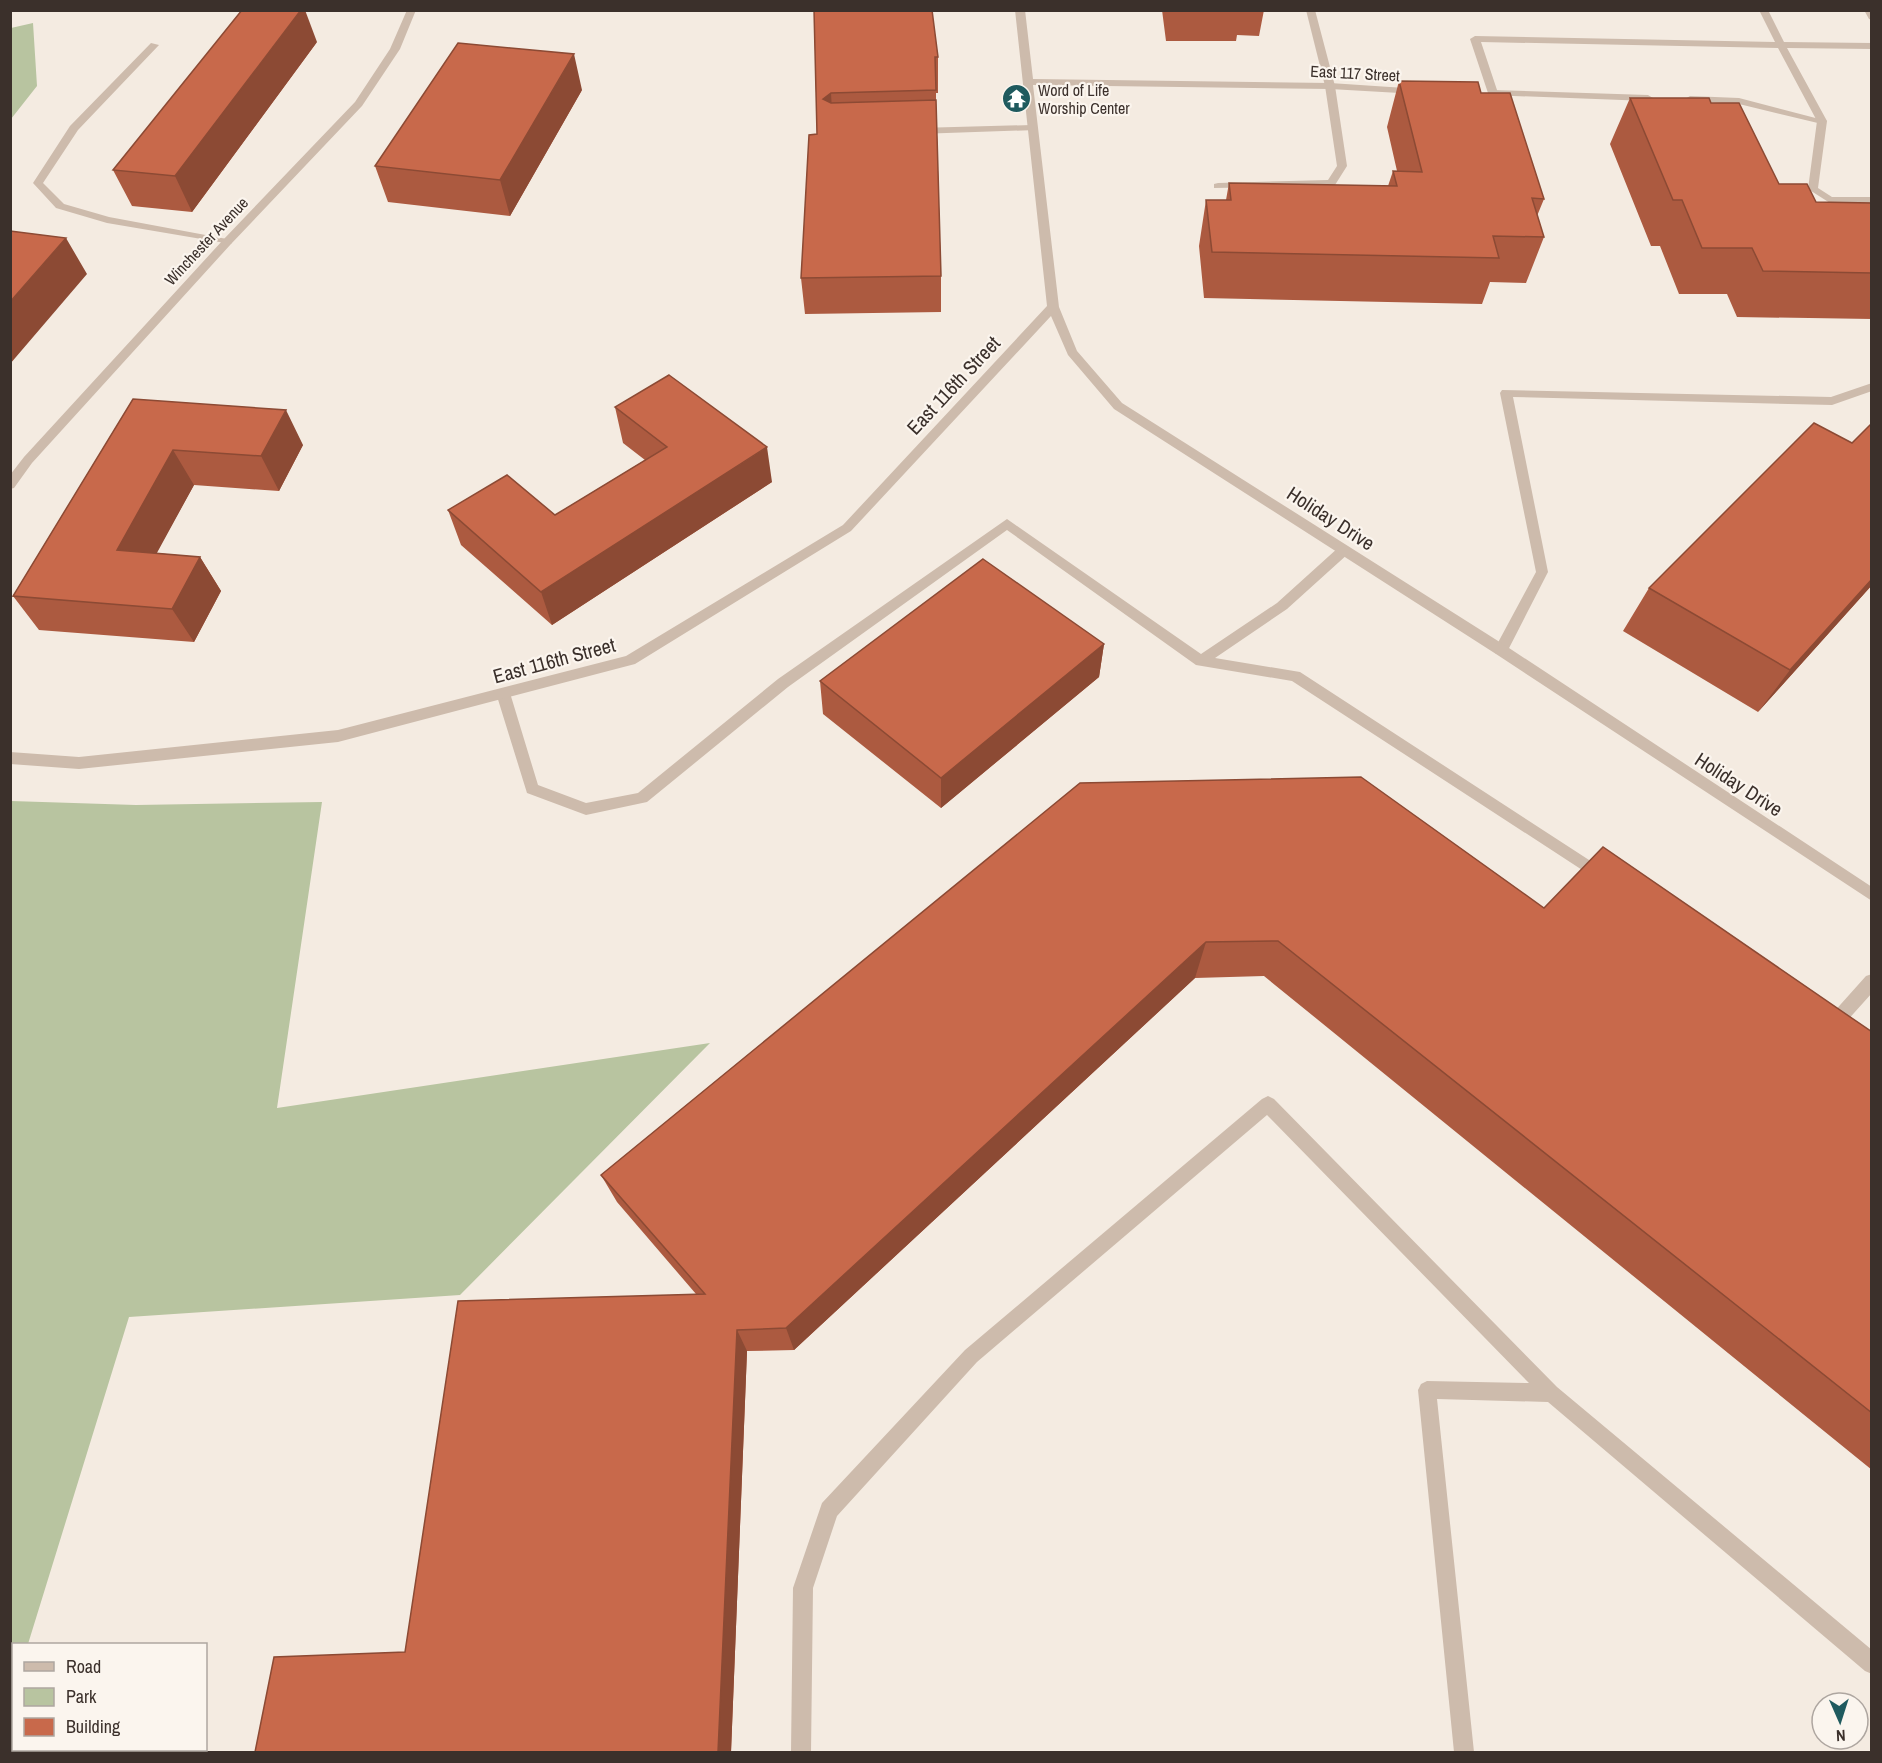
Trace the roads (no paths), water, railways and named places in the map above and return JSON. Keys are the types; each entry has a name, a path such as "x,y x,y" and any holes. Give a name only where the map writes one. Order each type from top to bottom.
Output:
{"street":[{"name":"Winchester Avenue","path":"10,485 28,460 227,242 358,104 395,49 411,10"},
{"name":"Holiday Drive","path":"1020,10 1053,307 1072,352 1119,406 1501,650 1872,895"},
{"path":"1218,186 1331,183 1342,166 1330,86 1310,10"},
{"path":"1763,10 1822,121 1813,189 1830,200 1872,200"},
{"path":"1868,10 1872,17"},
{"path":"1657,98 1488,93 1475,39 1872,46"},
{"path":"154,45 74,128 38,183 60,206 107,220 227,242"},
{"name":"East 117 Street","path":"1027,82 1330,86 1428,91"},
{"path":"1680,99 1739,101 1822,121"},
{"path":"903,132 1032,128"},
{"name":"East 116th Street","path":"10,758 79,763 338,736 630,660 847,528 1053,307"},
{"path":"1501,650 1542,572 1506,393 1832,401 1872,387"},
{"path":"503,693 532,789 586,809 642,798 783,682 1007,524 1201,661 1295,676 1610,881"},
{"path":"1201,661 1282,606 1344,550"},
{"path":"1815,1027 1824,1034 1872,981"},
{"path":"801,1752 803,1588 828,1510 971,1356 1268,1104 1551,1393 1872,1664"},
{"path":"1464,1752 1427,1390 1551,1393"}],"place":[{"name":"Word of Life Worship Center","path":"1017,99"}]}
